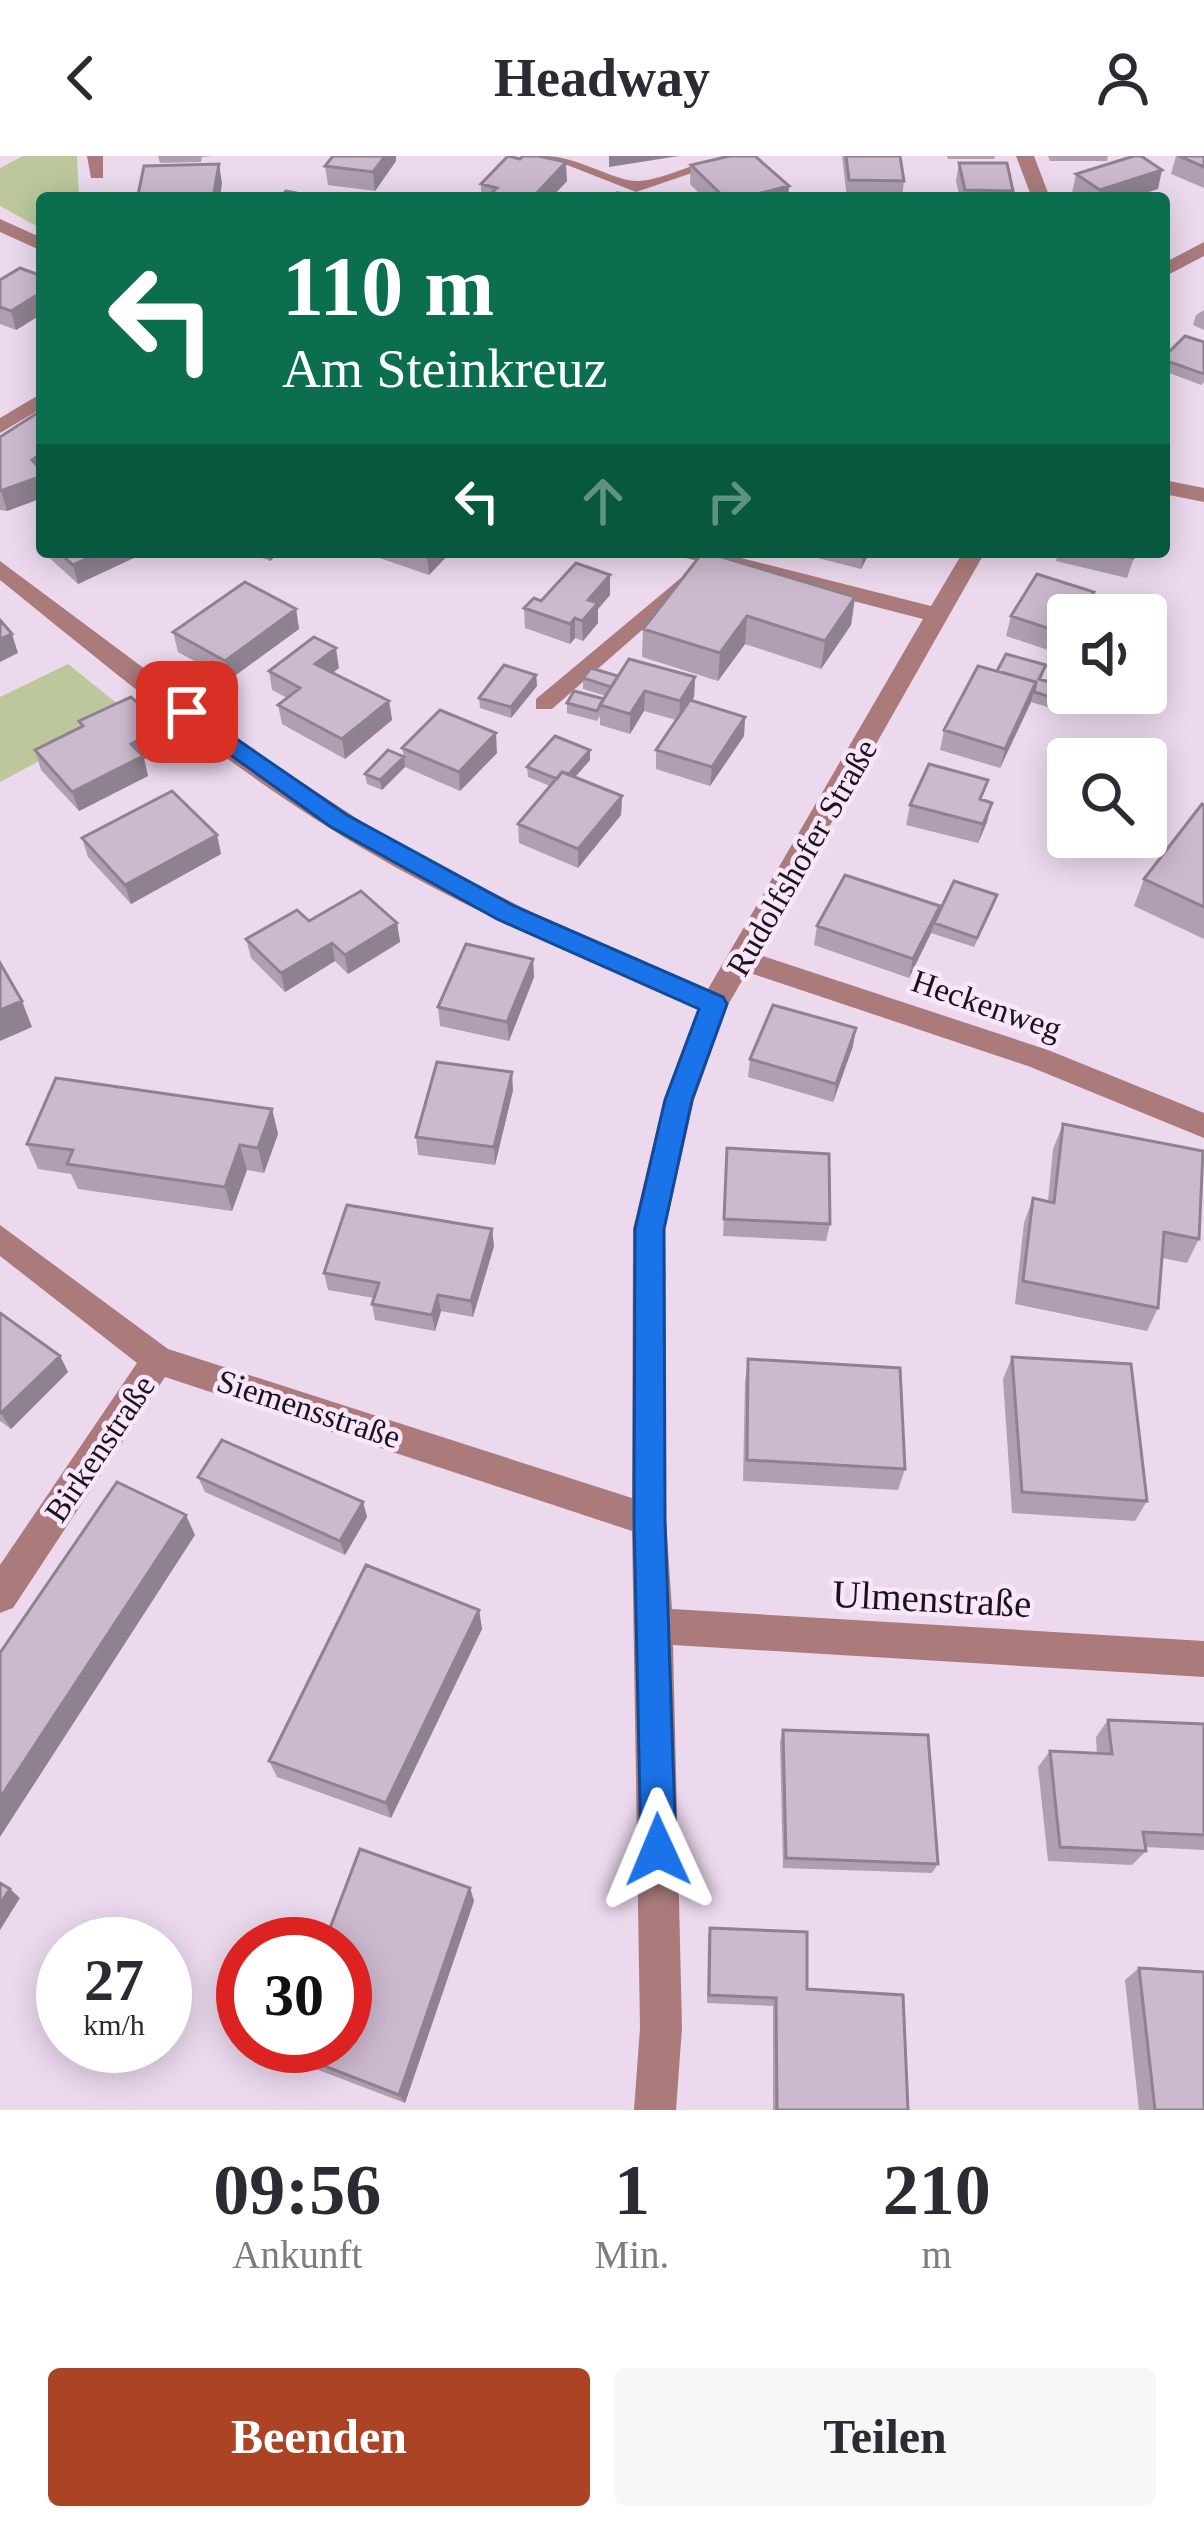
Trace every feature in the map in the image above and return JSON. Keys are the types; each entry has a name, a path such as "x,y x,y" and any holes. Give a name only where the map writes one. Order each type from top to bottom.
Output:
{"street":[{"path":"553,156 636,187 733,156"},
{"path":"1025,156 1039,192"},
{"path":"0,225 36,242"},
{"path":"1170,268 1204,248"},
{"path":"0,427 36,402"},
{"path":"1170,488 1204,495"},
{"path":"713,558 939,616"},
{"name":"Rudolfshofer Straße","path":"655,2110 661,2029 656,1626 650,1520 650,1229 679,1100 714,1004 971,558"},
{"path":"0,568 112,658 339,821 506,913 714,1004"},
{"name":"Heckenweg","path":"743,960 1038,1058 1204,1126"},
{"name":"Siemensstraße","path":"0,1238 158,1360 650,1520"},
{"name":"Birkenstraße","path":"0,1596 158,1360"},
{"name":"Ulmenstraße","path":"656,1626 1204,1659"}],"lane":[{"path":"94,156 97,176"},
{"path":"544,704 698,558"}],"green space":[{"path":"23,156 77,156 79,192 36,192 36,226 0,206 0,168"},
{"path":"68,664 129,713 0,782 0,697"}],"building":[{"path":"333,156 385,156 373,172 325,166"},
{"path":"508,156 566,162 538,192 492,192 497,188 481,184"},
{"path":"755,156 789,186 765,192 719,192 691,165"},
{"path":"846,156 900,156 904,181 849,180"},
{"path":"1134,156 1162,170 1100,190 1076,174"},
{"path":"1179,156 1204,156 1204,167"},
{"path":"959,163 1007,163 1013,191 965,190"},
{"path":"219,164 214,192 139,192 144,166"},
{"path":"20,268 36,274 36,296 11,311 0,307 0,280"},
{"path":"1185,336 1204,342 1204,374 1170,362 1170,351"},
{"path":"36,414 36,457 32,460 36,478 0,491 0,437"},
{"path":"698,558 723,558 855,597 825,641 747,616 720,653 643,629"},
{"path":"576,563 610,575 588,600 598,603 582,621 575,618 570,624 524,608 534,598 541,601"},
{"path":"1037,574 1094,592 1047,594 1047,628 1011,616"},
{"path":"245,582 296,609 225,661 173,632"},
{"path":"0,620 12,634 0,639"},
{"path":"314,637 336,648 315,664 389,701 342,739 278,705 300,688 269,671"},
{"path":"1006,654 1046,665 1039,679 1047,681 1047,696 1034,692 1036,682 997,671"},
{"path":"629,659 695,677 680,701 645,691 630,714 600,705"},
{"path":"504,665 536,675 511,707 479,698"},
{"path":"978,666 1036,682 1005,749 944,730"},
{"path":"591,668 618,676 611,687 583,678"},
{"path":"574,691 604,699 597,711 567,703"},
{"path":"131,697 163,726 131,744 143,756 72,792 35,750 83,726 79,721"},
{"path":"690,700 745,717 712,767 656,750"},
{"path":"440,710 496,733 459,772 402,748"},
{"path":"555,736 590,750 569,774 562,772 557,779 527,767"},
{"path":"388,750 404,757 380,780 365,774"},
{"path":"929,764 988,780 980,799 992,803 983,824 910,805"},
{"path":"562,772 622,796 578,849 518,824"},
{"path":"172,791 217,835 125,885 82,838"},
{"path":"1204,805 1204,907 1144,879 1160,858 1167,858 1167,849"},
{"path":"845,875 940,906 913,959 817,926"},
{"path":"954,881 997,895 977,938 934,923"},
{"path":"361,891 397,923 345,955 332,943 281,973 246,939 297,910 309,921"},
{"path":"466,944 533,959 507,1022 438,1007"},
{"path":"0,963 22,1001 0,1010"},
{"path":"773,1005 856,1028 836,1084 750,1059"},
{"path":"437,1062 512,1072 494,1147 416,1137"},
{"path":"56,1078 272,1109 258,1148 240,1145 225,1187 67,1164 73,1150 27,1144"},
{"path":"1063,1124 1203,1151 1199,1239 1164,1232 1158,1308 1023,1281 1033,1198 1054,1203"},
{"path":"727,1148 829,1154 830,1224 724,1219"},
{"path":"347,1205 492,1229 471,1301 438,1295 432,1315 372,1304 379,1283 324,1273"},
{"path":"0,1313 60,1356 1,1413 0,1412"},
{"path":"1012,1357 1131,1364 1147,1501 1022,1492"},
{"path":"748,1359 900,1368 905,1469 747,1460"},
{"path":"222,1440 363,1502 340,1541 198,1477"},
{"path":"117,1482 186,1515 0,1798 0,1653"},
{"path":"366,1565 479,1610 386,1803 269,1761"},
{"path":"1108,1720 1204,1724 1204,1835 1143,1832 1146,1851 1060,1847 1050,1751 1112,1754"},
{"path":"783,1730 928,1735 938,1864 786,1858"},
{"path":"360,1849 470,1888 399,2095 342,2073 372,2073 372,1917 334,1917"},
{"path":"0,1883 10,1889 0,1904"},
{"path":"710,1928 807,1932 807,1989 903,1995 908,2110 777,2110 776,1998 709,1995"},
{"path":"1139,1968 1204,1972 1204,2110 1155,2110"}],"route":[{"path":"187,712 339,821 506,913 714,1004 679,1100 650,1229 650,1520 658,1850"}]}
